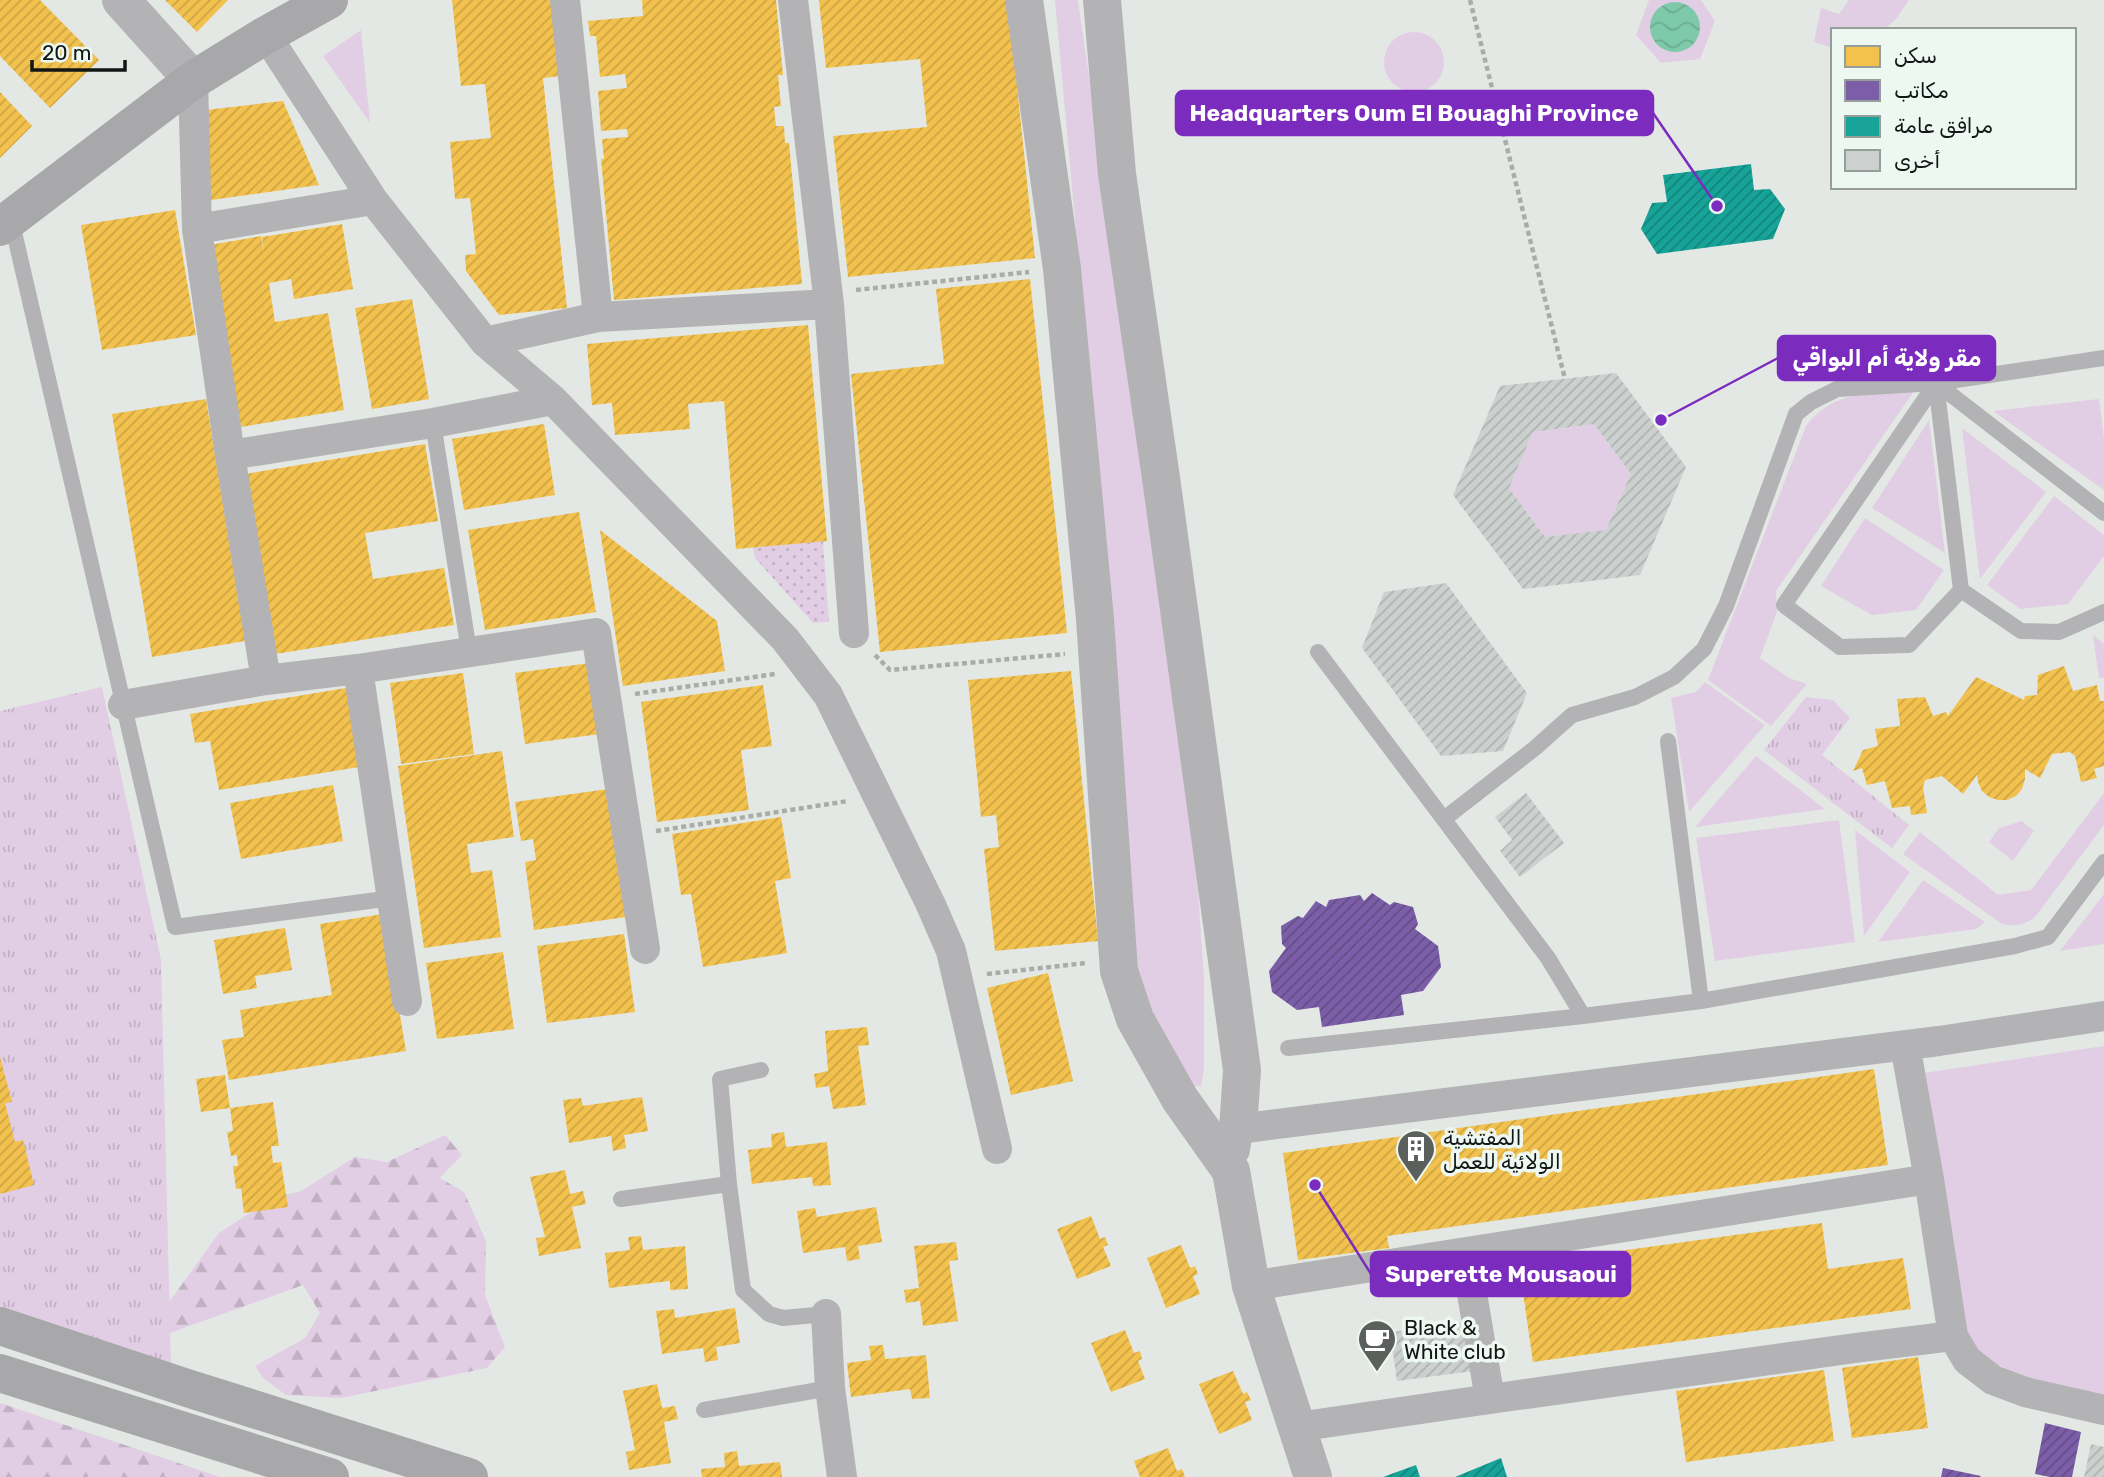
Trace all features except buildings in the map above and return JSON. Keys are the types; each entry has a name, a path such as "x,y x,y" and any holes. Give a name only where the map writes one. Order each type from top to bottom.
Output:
{"main road":[{"path":"6,223 193,80 329,0"},
{"path":"0,1326 469,1477"},
{"path":"0,1373 330,1477"}],"street":[{"path":"121,0 193,80 197,229 229,455 266,680"},
{"path":"565,0 598,317"},
{"path":"793,0 828,298 854,633"},
{"path":"1024,0 1062,269 1097,651 1119,971 1135,1019 1180,1099 1231,1171"},
{"path":"1102,0 1117,174 1242,1070 1238,1129 1231,1171 1251,1286 1313,1477"},
{"path":"266,35 373,200 485,342 553,400 785,639 828,695 951,951 997,1149"},
{"path":"197,229 373,200"},
{"path":"485,342 598,317 828,298"},
{"path":"229,455 433,423 553,400"},
{"path":"123,705 266,680 596,633 645,949"},
{"path":"358,669 407,1001"},
{"path":"1238,1129 1905,1045 2104,1016"},
{"path":"1905,1045 1953,1336 1967,1360 1993,1380 2025,1392 2104,1410"},
{"path":"1251,1286 1929,1179"},
{"path":"1465,1253 1490,1399"},
{"path":"826,1314 830,1388 842,1477"},
{"path":"1297,1427 1953,1336"}],"lane":[{"path":"6,223 175,928 392,898"},
{"path":"1444,819 1535,748 1572,715 1635,697 1674,677 1704,649 1726,606 1796,414 1811,402 1837,388 1936,383 2104,358"},
{"path":"1936,383 2104,513"},
{"path":"1936,383 1784,605 1840,647 1909,645 1961,590"},
{"path":"1936,383 1961,590 2021,631 2059,632 2104,611"},
{"path":"433,423 469,652"},
{"path":"1318,652 1548,957 1583,1016"},
{"path":"1668,741 1701,1001"},
{"path":"1288,1048 1701,1001 2015,946 2048,937 2104,862"},
{"path":"761,1070 720,1079 729,1184 743,1290 769,1314 783,1318 826,1314"},
{"path":"621,1199 729,1184"},
{"path":"704,1410 830,1388"}],"path":[{"path":"1470,0 1565,379"},
{"path":"828,298 1062,269"},
{"path":"854,633 890,670 1097,651"},
{"path":"606,699 808,669"},
{"path":"628,836 878,797"},
{"path":"958,977 1118,959"}],"green space":[{"path":"1055,0 1078,0 1191,787 1204,979 1204,1068 1201,1086 1187,1083 1137,980"},
{"path":"1649,0 1701,0 1715,21 1700,59 1661,63 1636,35"},
{"path":"1849,0 1909,0 1896,19 1885,28 1831,28 1831,47 1814,42 1821,8 1839,14"},
{"path":"361,30 370,123 323,56"},
{"path":"1414,32 1435,41 1444,62 1435,83 1414,92 1393,83 1384,62 1393,41"},
{"path":"1914,391 1776,591 1777,612 1760,658 1789,678 1807,684 1771,726 1708,680 1806,426 1817,414 1841,399"},
{"path":"2099,399 2104,439 2104,490 1993,411"},
{"path":"1929,420 1945,553 1872,508"},
{"path":"1594,424 1631,474 1606,530 1545,537 1509,488 1533,432"},
{"path":"1962,428 2046,492 1980,579"},
{"path":"2054,496 2104,535 2104,556 2068,604 2020,609 1987,585"},
{"path":"1865,518 1944,570 1916,610 1872,615 1821,586"},
{"path":"823,541 829,622 813,623 755,558 753,547"},
{"path":"2093,635 2104,644 2104,678 2099,678"},
{"path":"1705,682 1765,725 1689,812 1671,698 1696,692"},
{"path":"102,687 161,960 171,1368 0,1314 0,711"},
{"path":"1806,697 1833,700 1850,718 1822,755 1909,825 1892,848 1764,750"},
{"path":"1756,756 1825,809 1695,827"},
{"path":"2104,793 2104,825 2035,917 2024,924 2002,924 1903,854 1920,832 1998,895 2031,890"},
{"path":"1839,820 1855,942 1715,961 1696,838"},
{"path":"2022,821 2034,831 2013,861 1989,842 1999,828"},
{"path":"1855,830 1910,872 1864,936"},
{"path":"1923,880 1985,922 1976,929 1878,942"},
{"path":"2104,894 2104,944 2060,951"},
{"path":"2104,1046 2104,1396 2018,1377 1953,1336 1910,1075"},
{"path":"445,1135 462,1155 440,1178 464,1192 486,1241 485,1295 505,1347 487,1368 341,1398 286,1395 263,1378 255,1366 305,1338 320,1313 303,1285 167,1334 167,1305 219,1233 273,1198 301,1191 355,1157 387,1162"},
{"path":"0,1403 220,1477 0,1477"}],"water":[{"path":"1675,2 1692,10 1700,27 1692,44 1675,52 1658,44 1650,27 1658,10"}],"place":[{"name":"Headquarters Oum El Bouaghi Province","path":"1717,206"},
{"name":"مقر ولاية أم البواقي","path":"1661,420"},
{"name":"المفتشية الولائية للعمل","path":"1416,1183"},
{"name":"Superette Mousaoui","path":"1315,1185"},
{"name":"Black & White club","path":"1377,1373"}]}
